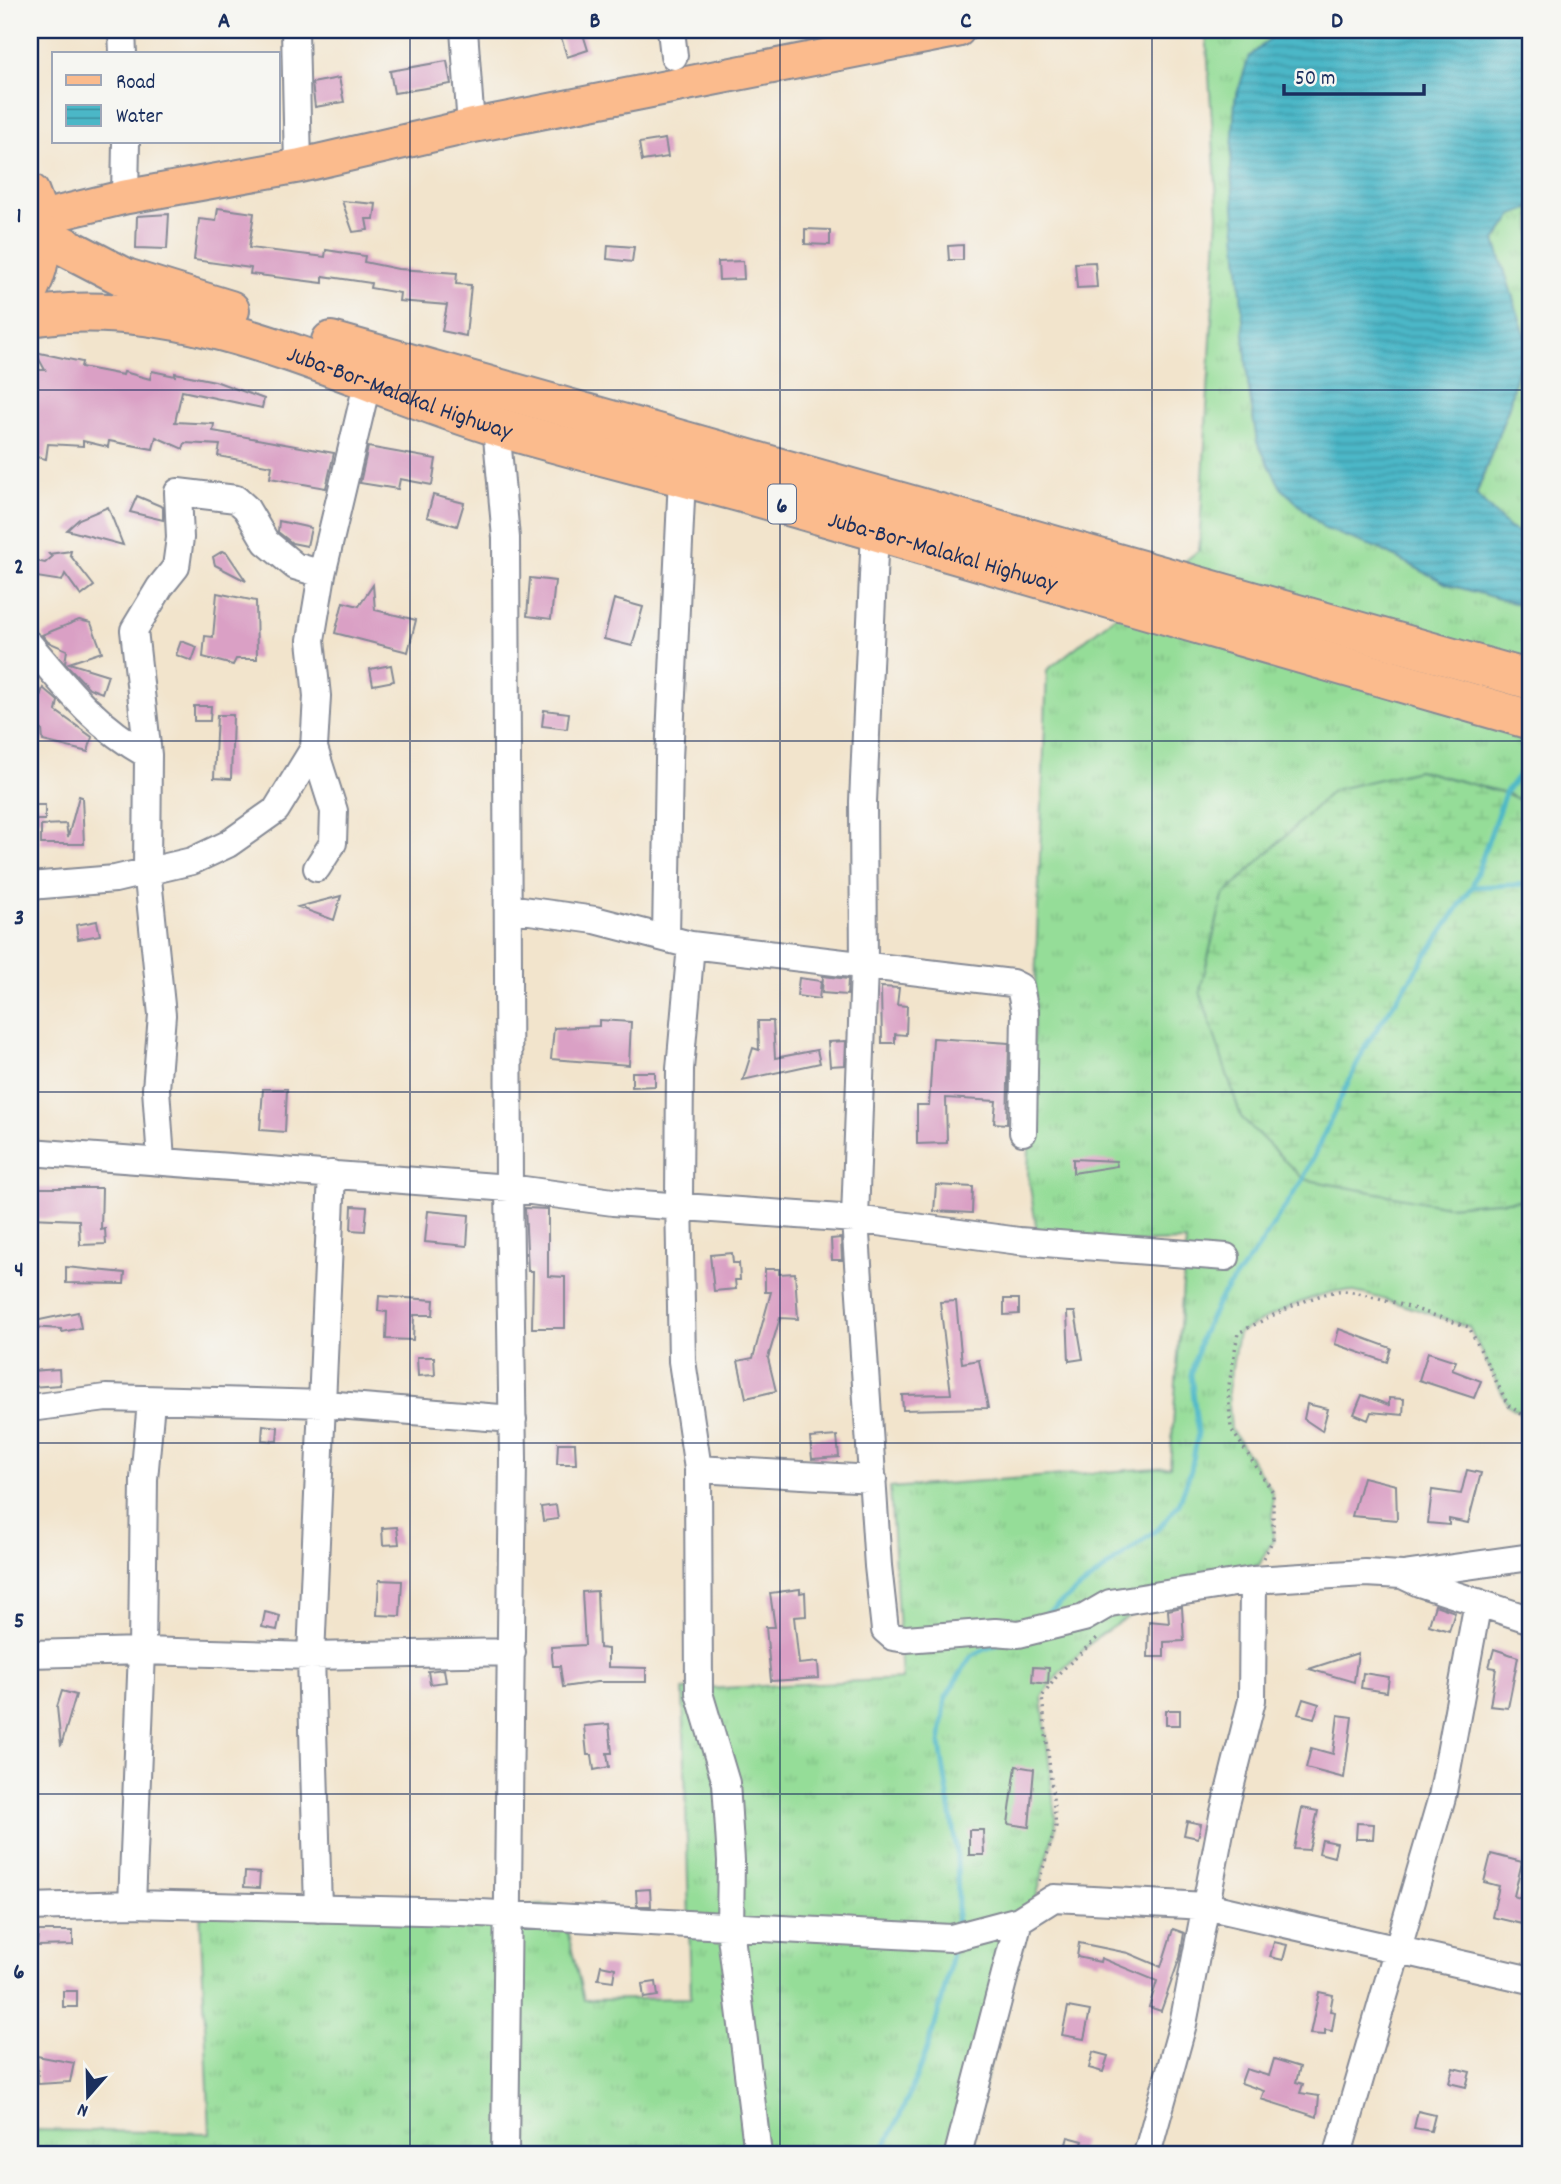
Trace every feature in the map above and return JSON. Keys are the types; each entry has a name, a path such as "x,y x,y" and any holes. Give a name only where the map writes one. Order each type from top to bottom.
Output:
{"highway":[{"path":"30,287 40,256 36,215"},
{"name":"Juba-Bor-Malakal Highway","path":"36,215 127,278 279,326 1531,680"},
{"name":"Juba-Bor-Malakal Highway","path":"30,317 112,312 177,322 254,342 496,426 876,531 1175,621 1531,720"}],"main road":[{"path":"36,215 298,166 858,39 958,30"}],"street":[{"path":"122,30 123,52"},
{"path":"295,30 298,166"},
{"path":"464,30 471,126"},
{"path":"671,30 674,56"},
{"path":"125,197 126,144"},
{"path":"317,868 333,843 334,811 314,748 317,696 311,640 322,574 368,380"},
{"path":"496,426 506,538 509,1188 513,1419 505,2154"},
{"path":"682,477 669,759 679,941 682,1361 698,1469 699,1693 726,1783 731,1861 730,1928 758,2154"},
{"path":"161,1160 156,1089 162,1015 147,869 148,755 134,630 160,587 176,567 180,538 178,492 236,499 246,508 266,542 295,566 322,574"},
{"path":"876,531 863,802 864,967 855,1219 885,1630 893,1637 995,1632 1019,1634 1084,1618 1110,1603 1256,1572 1402,1575 1531,1557"},
{"path":"30,645 64,689 120,740 148,755"},
{"path":"30,886 115,879 147,869 192,861 228,844 276,810 314,748"},
{"path":"508,908 595,920 679,941 864,967 1003,981 1020,987 1026,1012 1023,1132"},
{"path":"30,1152 509,1188 613,1202 855,1219 1019,1241 1226,1257"},
{"path":"318,1909 311,1656 332,1174"},
{"path":"30,1408 106,1398 151,1402 324,1404 513,1419"},
{"path":"132,1904 142,1651 144,1479 151,1402"},
{"path":"698,1469 873,1479"},
{"path":"1147,2154 1183,2024 1252,1700 1256,1572"},
{"path":"1402,1575 1531,1620"},
{"path":"1338,2154 1441,1797 1478,1602"},
{"path":"30,1654 142,1651 311,1656 512,1652"},
{"path":"30,1907 132,1904 506,1915 951,1938 1019,1920 1054,1898 1206,1906 1531,1980"},
{"path":"958,2154 1019,1920"}],"path":[{"path":"1256,1572 1273,1540 1273,1492 1231,1429 1228,1391 1238,1334 1287,1308 1341,1291 1390,1302 1469,1327 1508,1405 1531,1420"},
{"path":"1039,1884 1056,1826 1042,1697 1059,1673 1105,1632"}],"green space":[{"path":"1206,30 1280,30 1249,57 1241,280 1248,383 1257,441 1325,529 1380,549 1447,584 1531,608 1531,805 1505,793 1418,770 1447,1206 1531,1199 1531,1420 1508,1405 1469,1327 1383,1299 1349,1291 1325,1294 1287,1308 1238,1333 1228,1391 1231,1429 1273,1492 1273,1540 1259,1565 1188,1577 1096,1638 1059,1673 1042,1697 1056,1826 965,2154 30,2154 30,2130 210,2133 200,1911 561,1905 584,2000 691,1998 683,1690 902,1679 890,1488 1170,1467 1186,1241 1039,1245 1028,1174 1047,670 1199,550 1218,215"},
{"path":"1531,208 1531,539 1509,528 1476,496 1509,406 1516,373 1529,348 1495,241 1513,215"},
{"path":"1418,770 1505,793 1531,805 1531,1199 1447,1206 1303,1179 1241,1117 1200,991 1223,896 1333,790"}],"water":[{"path":"1280,30 1531,30 1531,208 1513,215 1495,241 1529,348 1516,373 1509,406 1476,495 1509,528 1531,539 1531,608 1447,584 1380,549 1325,529 1281,488 1257,442 1248,383 1231,168 1235,100 1249,57"}],"building":[{"path":"582,31 588,50 567,57 561,37"},
{"path":"447,61 451,84 394,93 390,71"},
{"path":"339,78 344,102 315,107 312,83"},
{"path":"665,139 668,157 642,161 639,143"},
{"path":"342,201 376,204 374,219 366,219 368,230 353,232"},
{"path":"218,208 254,213 249,248 325,257 326,250 365,256 364,262 398,269 457,273 456,284 471,285 466,336 442,331 447,305 399,301 400,293 370,288 371,283 323,276 323,283 250,274 251,268 194,260 199,219 216,221"},
{"path":"169,214 167,249 136,248 137,216"},
{"path":"805,229 830,230 830,245 805,244"},
{"path":"608,245 634,247 632,262 607,259"},
{"path":"963,245 963,260 949,260 948,246"},
{"path":"743,261 744,279 719,280 718,262"},
{"path":"1095,262 1097,287 1077,288 1075,263"},
{"path":"35,352 82,362 81,367 123,375 124,372 150,379 152,371 215,381 264,399 262,408 182,391 175,422 214,424 213,431 334,453 326,488 270,478 272,466 218,456 220,445 185,443 183,449 156,437 153,449 109,441 108,447 83,441 83,446 48,444 46,459 31,456 30,370 45,370"},
{"path":"368,447 436,459 432,485 400,479 398,489 360,483"},
{"path":"433,495 464,503 457,526 427,517"},
{"path":"137,496 163,507 163,520 130,512"},
{"path":"108,507 123,545 67,530 79,519"},
{"path":"279,521 311,528 307,546 292,543 278,532"},
{"path":"71,551 70,555 94,586 81,596 65,574 62,581 30,576 31,566 36,561 45,563 52,557 49,554"},
{"path":"223,551 246,581 215,565 213,557"},
{"path":"530,578 555,581 551,619 527,616"},
{"path":"373,585 375,610 416,620 408,652 335,633 343,602 359,606"},
{"path":"217,593 256,601 257,659 236,659 233,665 203,657 205,636 213,637"},
{"path":"614,599 643,607 632,646 604,639"},
{"path":"79,620 91,623 102,652 69,663 108,675 102,693 89,688 65,663 67,650 48,642 42,635"},
{"path":"181,641 197,647 192,661 176,655"},
{"path":"391,665 394,681 373,685 370,669"},
{"path":"43,688 58,701 56,711 92,737 88,752 43,741 42,730 30,725"},
{"path":"194,706 211,706 210,721 194,721"},
{"path":"544,710 569,713 567,729 542,726"},
{"path":"217,715 233,715 231,779 214,778"},
{"path":"79,796 82,797 84,844 41,844 41,825 66,824 68,837"},
{"path":"30,805 45,805 45,820 30,820"},
{"path":"341,896 334,920 298,907"},
{"path":"97,921 100,935 78,939 76,925"},
{"path":"823,976 848,979 847,995 822,993"},
{"path":"799,978 821,981 819,999 797,996"},
{"path":"881,987 899,988 897,1005 907,1006 906,1035 895,1034 895,1043 882,1043"},
{"path":"599,1020 631,1022 629,1065 551,1059 554,1028 599,1026"},
{"path":"758,1021 773,1021 775,1058 817,1050 820,1063 743,1080 753,1048 759,1050"},
{"path":"933,1038 1009,1043 1007,1124 994,1123 996,1101 946,1098 947,1143 917,1144 917,1105 929,1105"},
{"path":"846,1041 845,1065 830,1066 828,1042"},
{"path":"632,1072 655,1072 655,1086 632,1087"},
{"path":"263,1089 287,1089 285,1132 260,1130"},
{"path":"1073,1159 1116,1161 1117,1166 1073,1173"},
{"path":"936,1185 973,1187 972,1213 934,1211"},
{"path":"30,1188 102,1188 101,1230 105,1229 106,1244 80,1245 79,1220 30,1218"},
{"path":"352,1206 367,1207 365,1231 351,1230"},
{"path":"525,1208 548,1209 548,1276 565,1277 565,1328 532,1328 533,1271 528,1271"},
{"path":"428,1211 469,1215 467,1246 425,1242"},
{"path":"841,1238 842,1260 832,1260 831,1239"},
{"path":"732,1253 733,1263 739,1263 740,1280 735,1280 736,1289 714,1291 710,1255"},
{"path":"66,1267 125,1273 124,1284 66,1283"},
{"path":"765,1269 779,1269 779,1274 795,1273 798,1319 780,1318 768,1358 776,1391 746,1398 738,1361 753,1358 771,1292 765,1292"},
{"path":"379,1296 434,1300 433,1315 414,1315 413,1340 386,1339 387,1312 378,1311"},
{"path":"1004,1299 1019,1299 1019,1314 1004,1315"},
{"path":"956,1301 962,1363 979,1360 988,1408 903,1410 902,1395 951,1394 940,1302"},
{"path":"78,1312 81,1328 62,1332 61,1329 31,1327 30,1322"},
{"path":"1067,1312 1075,1312 1083,1359 1069,1361"},
{"path":"1339,1329 1391,1348 1387,1362 1335,1344"},
{"path":"1428,1352 1456,1361 1452,1370 1481,1381 1474,1398 1419,1380"},
{"path":"417,1357 434,1357 435,1375 418,1376"},
{"path":"59,1369 60,1385 31,1387 30,1371"},
{"path":"1362,1395 1389,1405 1389,1398 1404,1399 1403,1415 1371,1412 1368,1420 1354,1414"},
{"path":"1307,1404 1328,1409 1322,1431 1304,1419"},
{"path":"263,1425 278,1427 277,1441 262,1440"},
{"path":"837,1436 839,1457 812,1459 810,1438"},
{"path":"558,1443 575,1443 576,1464 557,1464"},
{"path":"1467,1470 1481,1473 1468,1523 1449,1519 1449,1525 1428,1523 1432,1490 1461,1494"},
{"path":"1363,1477 1396,1485 1397,1520 1352,1516"},
{"path":"556,1505 558,1519 543,1521 541,1507"},
{"path":"397,1527 399,1544 383,1545 382,1528"},
{"path":"379,1580 402,1581 400,1616 377,1615"},
{"path":"800,1589 800,1593 805,1592 806,1616 794,1617 799,1664 818,1662 819,1678 771,1681 766,1627 775,1627 770,1593"},
{"path":"597,1591 599,1648 608,1649 608,1667 646,1668 646,1682 597,1682 563,1687 560,1666 553,1666 551,1647 585,1645 582,1592"},
{"path":"1435,1605 1455,1612 1449,1631 1429,1625"},
{"path":"1182,1607 1184,1641 1164,1642 1164,1657 1148,1657 1149,1621 1169,1623 1168,1610"},
{"path":"265,1612 280,1616 277,1630 262,1627"},
{"path":"1494,1649 1518,1657 1508,1708 1490,1706 1496,1668 1489,1667"},
{"path":"1358,1653 1354,1682 1309,1669"},
{"path":"1033,1667 1049,1668 1048,1684 1032,1682"},
{"path":"444,1669 446,1682 430,1684 428,1671"},
{"path":"1363,1673 1389,1677 1387,1692 1361,1688"},
{"path":"62,1691 76,1695 61,1746 57,1707"},
{"path":"1303,1699 1319,1704 1314,1718 1298,1714"},
{"path":"1166,1710 1180,1710 1180,1725 1166,1725"},
{"path":"1338,1715 1352,1717 1344,1778 1306,1768 1311,1748 1333,1754"},
{"path":"609,1724 612,1753 607,1753 609,1767 594,1770 592,1755 587,1755 584,1726"},
{"path":"1016,1766 1034,1769 1029,1827 1008,1824"},
{"path":"1302,1808 1318,1811 1309,1850 1294,1849"},
{"path":"1187,1821 1201,1824 1198,1838 1184,1835"},
{"path":"1357,1823 1374,1824 1373,1839 1356,1839"},
{"path":"969,1830 983,1830 984,1855 969,1855"},
{"path":"1322,1840 1337,1843 1334,1857 1319,1853"},
{"path":"1491,1854 1522,1862 1514,1896 1531,1903 1531,1926 1492,1917 1499,1886 1484,1882"},
{"path":"245,1872 260,1873 259,1888 244,1887"},
{"path":"650,1889 651,1906 637,1906 636,1890"},
{"path":"1173,1929 1184,1933 1180,1957 1161,2011 1149,2007 1157,1981 1101,1958 1100,1962 1077,1957 1079,1943 1128,1953 1161,1967"},
{"path":"38,1931 73,1931 73,1945 37,1946"},
{"path":"1274,1942 1287,1945 1283,1960 1270,1957"},
{"path":"601,1965 615,1968 613,1981 598,1979"},
{"path":"656,1982 658,1996 644,1998 642,1984"},
{"path":"63,1991 77,1991 77,2007 63,2007"},
{"path":"1319,1992 1333,1995 1330,2011 1335,2012 1332,2031 1325,2030 1325,2035 1310,2034"},
{"path":"1068,2007 1090,2011 1084,2039 1062,2035"},
{"path":"1093,2052 1108,2056 1103,2072 1089,2068"},
{"path":"37,2056 74,2063 70,2082 38,2084"},
{"path":"1274,2059 1300,2067 1296,2082 1303,2084 1300,2093 1319,2096 1317,2117 1261,2099 1264,2091 1241,2083 1246,2069 1269,2076"},
{"path":"1453,2068 1470,2072 1466,2087 1449,2083"},
{"path":"1418,2111 1435,2115 1431,2131 1414,2128"},
{"path":"1068,2137 1083,2141 1079,2154 1064,2151"}],"waterway":[{"path":"1045,1615 1160,1527 1179,1504 1191,1470 1198,1433 1191,1374 1202,1334 1222,1295 1259,1247 1303,1179 1366,1045 1472,887 1505,793 1531,759"},
{"path":"1472,887 1531,884"},
{"path":"955,1930 958,1907 957,1853 940,1744 946,1697 971,1656 1001,1642"},
{"path":"881,2154 926,2053 942,2000 953,1946"}]}
